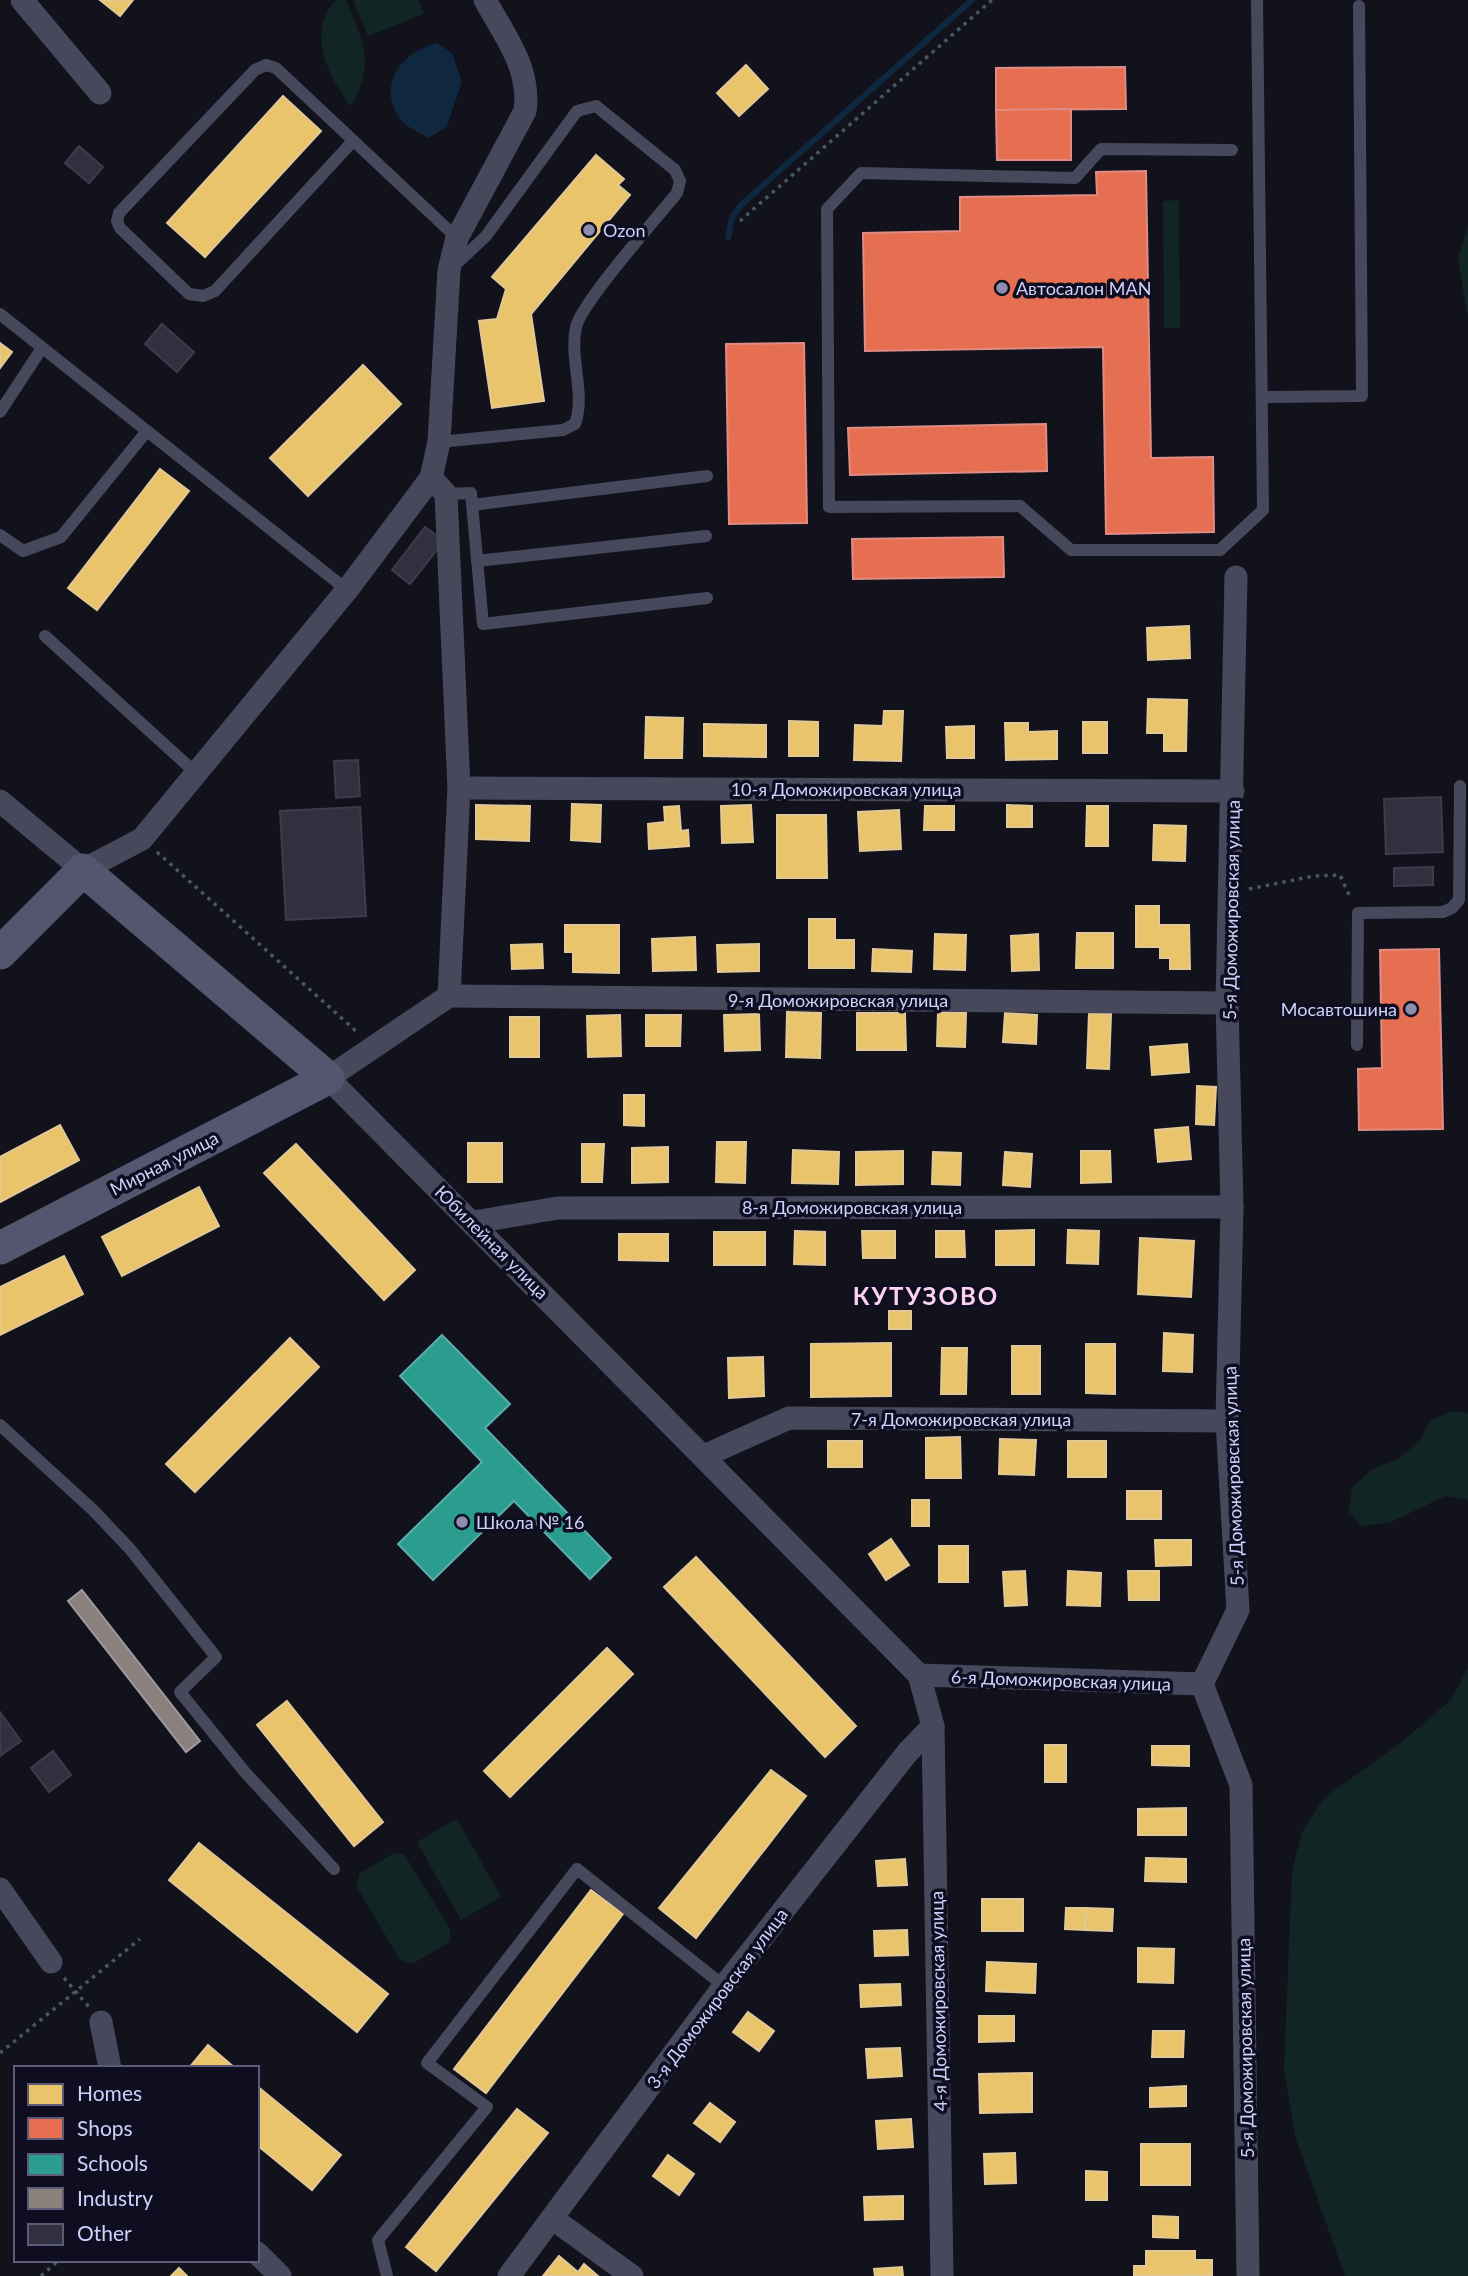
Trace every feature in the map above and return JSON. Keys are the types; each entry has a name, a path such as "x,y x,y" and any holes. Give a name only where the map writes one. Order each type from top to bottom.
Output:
{"street":[{"path":"22,0 100,93"},
{"path":"328,1078 449,996 459,788 439,486 439,442 450,270 457,239 525,111 528,91 523,69 485,0"},
{"path":"0,953 83,870 142,839 347,590 439,486"},
{"name":"5-я Доможировская улица","path":"1236,577 1234,791 1227,1003 1233,1207 1227,1421 1238,1610 1202,1684 1241,1785 1248,2276"},
{"name":"10-я Доможировская улица","path":"459,788 1234,791"},
{"name":"Юбилейная улица","path":"0,801 328,1078 474,1222 919,1675 933,1726"},
{"name":"9-я Доможировская улица","path":"449,996 1227,1003"},
{"name":"Мирная улица","path":"0,1248 328,1078"},
{"name":"8-я Доможировская улица","path":"474,1222 558,1208 1233,1207"},
{"name":"7-я Доможировская улица","path":"704,1456 789,1418 1227,1421"},
{"name":"6-я Доможировская улица","path":"919,1675 1202,1684"},
{"name":"3-я Доможировская улица","path":"509,2276 724,1986 907,1753 933,1726"},
{"name":"4-я Доможировская улица","path":"933,1726 942,2276"},
{"path":"0,1889 51,1962"},
{"path":"101,2022 110,2066"},
{"path":"553,2219 632,2276"},
{"path":"259,2255 279,2276"}],"lane":[{"path":"1231,150 1101,149 1076,178 861,173 827,209 829,507 1020,506 1070,550 1220,550 1264,510 1257,0"},
{"path":"1262,397 1362,396 1359,6"},
{"path":"354,141 215,291 203,296 189,294 120,228 117,221 120,213 255,70 266,65 276,68 354,141 457,239"},
{"path":"439,442 563,430 575,424 579,413 575,340 581,314 677,193 680,181 675,170 606,114 596,106 587,106 577,111 486,236 450,270"},
{"path":"0,314 347,590"},
{"path":"0,412 42,348"},
{"path":"0,535 23,551 61,537 147,431"},
{"path":"472,505 707,476"},
{"path":"439,486 471,493 483,624 707,598"},
{"path":"477,561 706,536"},
{"path":"45,636 197,774"},
{"path":"1357,1045 1358,913 1443,912 1452,908 1458,900 1464,870 1460,786"},
{"path":"0,1425 93,1510 131,1549 216,1657 180,1692 244,1771 334,1869"},
{"path":"387,2276 378,2240 487,2107 427,2063 576,1869 724,1986"}],"path":[{"path":"740,220 992,0"},
{"path":"142,839 374,1047"},
{"path":"1230,893 1314,876 1340,875 1358,913"},
{"path":"0,2053 140,1939"},
{"path":"51,1962 101,2022"},
{"path":"41,2276 57,2262"}],"green space":[{"path":"336,0 346,0 364,53 363,77 351,106 328,68 321,40 322,26"},
{"path":"353,0 419,0 424,14 368,36"},
{"path":"1179,200 1180,328 1164,328 1163,201"},
{"path":"1468,226 1468,318 1458,259"},
{"path":"1452,1411 1468,1413 1468,1502 1466,1499 1445,1496 1391,1522 1362,1526 1349,1512 1352,1487 1373,1469 1401,1457 1421,1439 1430,1421"},
{"path":"1468,1668 1468,2276 1345,2276 1295,2136 1284,2069 1292,1871 1302,1832 1324,1798 1398,1745 1451,1700"},
{"path":"457,1819 501,1897 461,1920 417,1842"},
{"path":"394,1853 404,1854 450,1929 450,1942 412,1964 400,1960 357,1887 359,1874"}],"water":[{"path":"437,43 452,53 462,82 447,126 429,138 404,123 395,110 391,85 402,64 423,48"}],"building: Homes":[{"path":"100,0 133,0 120,16"},
{"path":"746,65 768,89 739,116 717,93"},
{"path":"283,96 321,131 205,257 167,223"},
{"path":"596,155 624,179 618,185 630,195 531,314 544,401 492,408 479,321 497,319 506,289 492,277"},
{"path":"0,343 12,352 0,368"},
{"path":"363,365 401,404 308,496 270,458"},
{"path":"160,469 189,491 97,610 68,588"},
{"path":"1189,626 1190,658 1148,660 1147,628"},
{"path":"1148,699 1187,700 1186,751 1164,751 1164,733 1147,733"},
{"path":"884,711 903,711 901,761 854,760 855,725 883,726"},
{"path":"646,717 683,718 682,758 645,758"},
{"path":"789,721 818,722 818,756 789,756"},
{"path":"1083,722 1107,722 1107,753 1083,753"},
{"path":"1005,723 1028,723 1028,732 1057,731 1057,759 1006,760"},
{"path":"704,724 766,725 766,757 704,756"},
{"path":"974,726 974,758 947,758 946,727"},
{"path":"572,804 601,805 600,842 571,840"},
{"path":"476,805 530,806 529,841 476,839"},
{"path":"751,805 753,842 722,843 721,806"},
{"path":"1007,805 1032,806 1032,827 1007,827"},
{"path":"679,806 681,831 688,830 689,846 649,849 648,824 665,822 664,807"},
{"path":"925,806 954,806 954,830 924,830"},
{"path":"1087,806 1108,806 1108,846 1086,846"},
{"path":"899,810 901,849 860,851 858,812"},
{"path":"777,815 826,815 827,878 777,878"},
{"path":"1154,825 1186,826 1185,861 1153,860"},
{"path":"1136,906 1159,906 1159,925 1189,925 1190,969 1170,969 1170,958 1160,958 1160,947 1136,947"},
{"path":"809,919 835,919 835,940 854,940 854,968 809,968"},
{"path":"565,925 619,925 619,973 573,972 573,952 565,952"},
{"path":"1077,933 1113,933 1113,968 1076,968"},
{"path":"935,934 966,935 965,970 934,969"},
{"path":"1038,934 1039,970 1012,971 1011,936"},
{"path":"695,937 696,970 653,971 652,939"},
{"path":"542,944 543,968 512,969 511,945"},
{"path":"759,944 759,971 718,972 717,945"},
{"path":"873,949 912,951 911,972 872,971"},
{"path":"787,1012 821,1013 820,1058 786,1057"},
{"path":"938,1012 966,1013 965,1047 937,1046"},
{"path":"857,1013 905,1013 906,1050 857,1050"},
{"path":"1005,1013 1037,1015 1036,1044 1003,1042"},
{"path":"1089,1013 1111,1014 1109,1069 1087,1068"},
{"path":"759,1014 760,1050 725,1051 724,1015"},
{"path":"620,1015 621,1056 588,1057 587,1016"},
{"path":"646,1015 681,1015 680,1046 646,1046"},
{"path":"510,1017 539,1017 539,1057 510,1057"},
{"path":"1187,1044 1189,1072 1152,1075 1150,1047"},
{"path":"1197,1086 1216,1087 1214,1125 1196,1124"},
{"path":"624,1095 644,1095 644,1126 624,1125"},
{"path":"60,1125 79,1160 0,1202 0,1157"},
{"path":"1188,1127 1191,1159 1158,1162 1155,1130"},
{"path":"717,1142 746,1142 745,1183 716,1182"},
{"path":"468,1143 502,1143 502,1182 468,1182"},
{"path":"296,1144 415,1270 384,1300 264,1173"},
{"path":"582,1144 604,1144 602,1182 582,1182"},
{"path":"668,1147 668,1182 632,1183 632,1148"},
{"path":"793,1150 839,1152 838,1184 792,1183"},
{"path":"903,1151 903,1184 856,1185 856,1152"},
{"path":"1081,1151 1110,1151 1111,1182 1081,1183"},
{"path":"933,1152 961,1153 960,1185 932,1184"},
{"path":"1005,1152 1032,1154 1030,1187 1003,1185"},
{"path":"199,1187 219,1226 122,1276 102,1237"},
{"path":"1034,1230 1034,1265 996,1265 996,1231"},
{"path":"1068,1230 1099,1231 1098,1264 1067,1263"},
{"path":"795,1231 825,1232 825,1265 794,1264"},
{"path":"862,1231 895,1231 895,1258 863,1258"},
{"path":"936,1231 964,1231 965,1257 936,1257"},
{"path":"714,1232 765,1232 765,1265 714,1265"},
{"path":"619,1234 668,1234 668,1261 619,1260"},
{"path":"1140,1238 1194,1241 1191,1297 1138,1294"},
{"path":"64,1256 83,1294 0,1335 0,1287"},
{"path":"889,1311 911,1311 911,1329 889,1329"},
{"path":"1164,1333 1193,1335 1192,1372 1163,1371"},
{"path":"290,1338 319,1367 195,1492 166,1464"},
{"path":"891,1343 891,1396 811,1397 811,1344"},
{"path":"1086,1344 1115,1344 1115,1394 1086,1393"},
{"path":"1012,1346 1040,1346 1040,1394 1012,1394"},
{"path":"942,1348 967,1348 966,1394 941,1394"},
{"path":"763,1357 764,1396 729,1398 728,1358"},
{"path":"960,1437 961,1478 926,1478 926,1438"},
{"path":"1000,1439 1036,1440 1034,1475 999,1474"},
{"path":"828,1441 862,1441 862,1467 828,1467"},
{"path":"1068,1441 1106,1441 1106,1477 1068,1477"},
{"path":"1127,1491 1161,1491 1161,1519 1127,1519"},
{"path":"912,1500 929,1500 929,1526 912,1526"},
{"path":"891,1539 909,1565 886,1580 869,1554"},
{"path":"1155,1540 1191,1540 1191,1565 1156,1566"},
{"path":"939,1546 968,1546 968,1582 939,1582"},
{"path":"696,1557 856,1726 825,1757 664,1587"},
{"path":"1025,1571 1027,1605 1005,1606 1003,1572"},
{"path":"1068,1571 1101,1573 1100,1606 1067,1605"},
{"path":"1128,1571 1159,1571 1159,1600 1129,1600"},
{"path":"607,1648 633,1674 510,1797 484,1771"},
{"path":"287,1701 383,1822 354,1846 257,1725"},
{"path":"1045,1745 1066,1745 1066,1782 1045,1782"},
{"path":"1152,1746 1189,1746 1189,1766 1152,1765"},
{"path":"771,1770 806,1796 696,1938 659,1908"},
{"path":"1186,1808 1186,1835 1138,1835 1138,1809"},
{"path":"199,1843 388,1994 357,2032 169,1880"},
{"path":"1146,1858 1186,1859 1186,1882 1145,1881"},
{"path":"905,1859 907,1885 878,1886 876,1861"},
{"path":"591,1890 623,1914 486,2093 454,2069"},
{"path":"982,1899 1023,1899 1023,1931 982,1931"},
{"path":"1066,1908 1086,1908 1085,1930 1065,1929"},
{"path":"1086,1908 1113,1909 1112,1931 1085,1930"},
{"path":"907,1930 908,1955 875,1956 874,1931"},
{"path":"1138,1948 1174,1949 1173,1983 1138,1982"},
{"path":"987,1962 1036,1964 1035,1993 986,1991"},
{"path":"900,1984 901,2005 861,2007 860,1985"},
{"path":"748,2012 774,2031 759,2051 733,2032"},
{"path":"979,2016 1014,2016 1014,2041 979,2042"},
{"path":"1153,2031 1184,2031 1183,2057 1152,2057"},
{"path":"208,2045 233,2066 191,2066"},
{"path":"900,2048 902,2076 868,2078 866,2049"},
{"path":"1032,2073 1032,2112 980,2113 979,2074"},
{"path":"1186,2086 1186,2106 1150,2107 1150,2088"},
{"path":"259,2088 341,2155 312,2190 259,2147"},
{"path":"710,2103 735,2122 720,2142 694,2123"},
{"path":"517,2109 548,2133 436,2271 406,2247"},
{"path":"911,2119 913,2147 878,2149 876,2121"},
{"path":"1141,2144 1190,2144 1190,2185 1141,2185"},
{"path":"1015,2153 1016,2183 985,2184 984,2154"},
{"path":"668,2155 694,2174 679,2195 653,2176"},
{"path":"1086,2171 1107,2172 1107,2200 1086,2200"},
{"path":"903,2196 903,2219 865,2220 864,2197"},
{"path":"1153,2216 1178,2217 1178,2238 1153,2237"},
{"path":"1146,2251 1195,2251 1195,2260 1212,2260 1212,2275 1134,2276 1134,2266 1146,2266"},
{"path":"559,2256 578,2272 584,2264 598,2276 543,2276"},
{"path":"902,2267 903,2276 875,2276 874,2269"},
{"path":"179,2268 187,2276 171,2276"}],"building: Shops":[{"path":"1125,67 1126,109 996,110 996,68"},
{"path":"1071,109 1071,160 997,160 996,110"},
{"path":"1146,171 1151,458 1213,457 1214,532 1106,534 1103,347 865,351 863,233 960,231 960,197 1097,195 1096,172"},
{"path":"804,343 807,523 729,524 726,344"},
{"path":"1046,424 1047,471 850,475 848,428"},
{"path":"1003,537 1004,577 853,579 852,539"},
{"name":"Мосавтошина","path":"1439,949 1443,1129 1359,1130 1358,1069 1382,1068 1380,950"}],"building: Schools":[{"path":"442,1335 510,1404 485,1428 611,1558 590,1579 514,1501 433,1580 398,1544 482,1462 400,1376"}],"building: Industry":[{"path":"82,1590 200,1741 186,1752 68,1601"}],"building: Other":[{"path":"79,146 103,167 89,183 65,163"},
{"path":"162,324 194,352 177,372 145,344"},
{"path":"425,527 444,541 410,584 392,570"},
{"path":"358,760 360,796 336,798 334,761"},
{"path":"1441,797 1443,852 1386,854 1384,799"},
{"path":"360,807 366,916 286,920 280,811"},
{"path":"1433,867 1433,885 1394,886 1394,868"},
{"path":"0,1712 21,1741 0,1756"},
{"path":"53,1751 71,1775 49,1792 31,1768"}],"waterway":[{"path":"728,238 732,218 741,205 972,0"}],"place":[{"name":"Ozon","path":"589,230"},
{"name":"Автосалон MAN","path":"1002,288"},
{"name":"Мосавтошина","path":"1411,1009"},
{"name":"Школа № 16","path":"462,1522"}],"district":[{"name":"КУТУЗОВО","path":"926,1295"}]}
